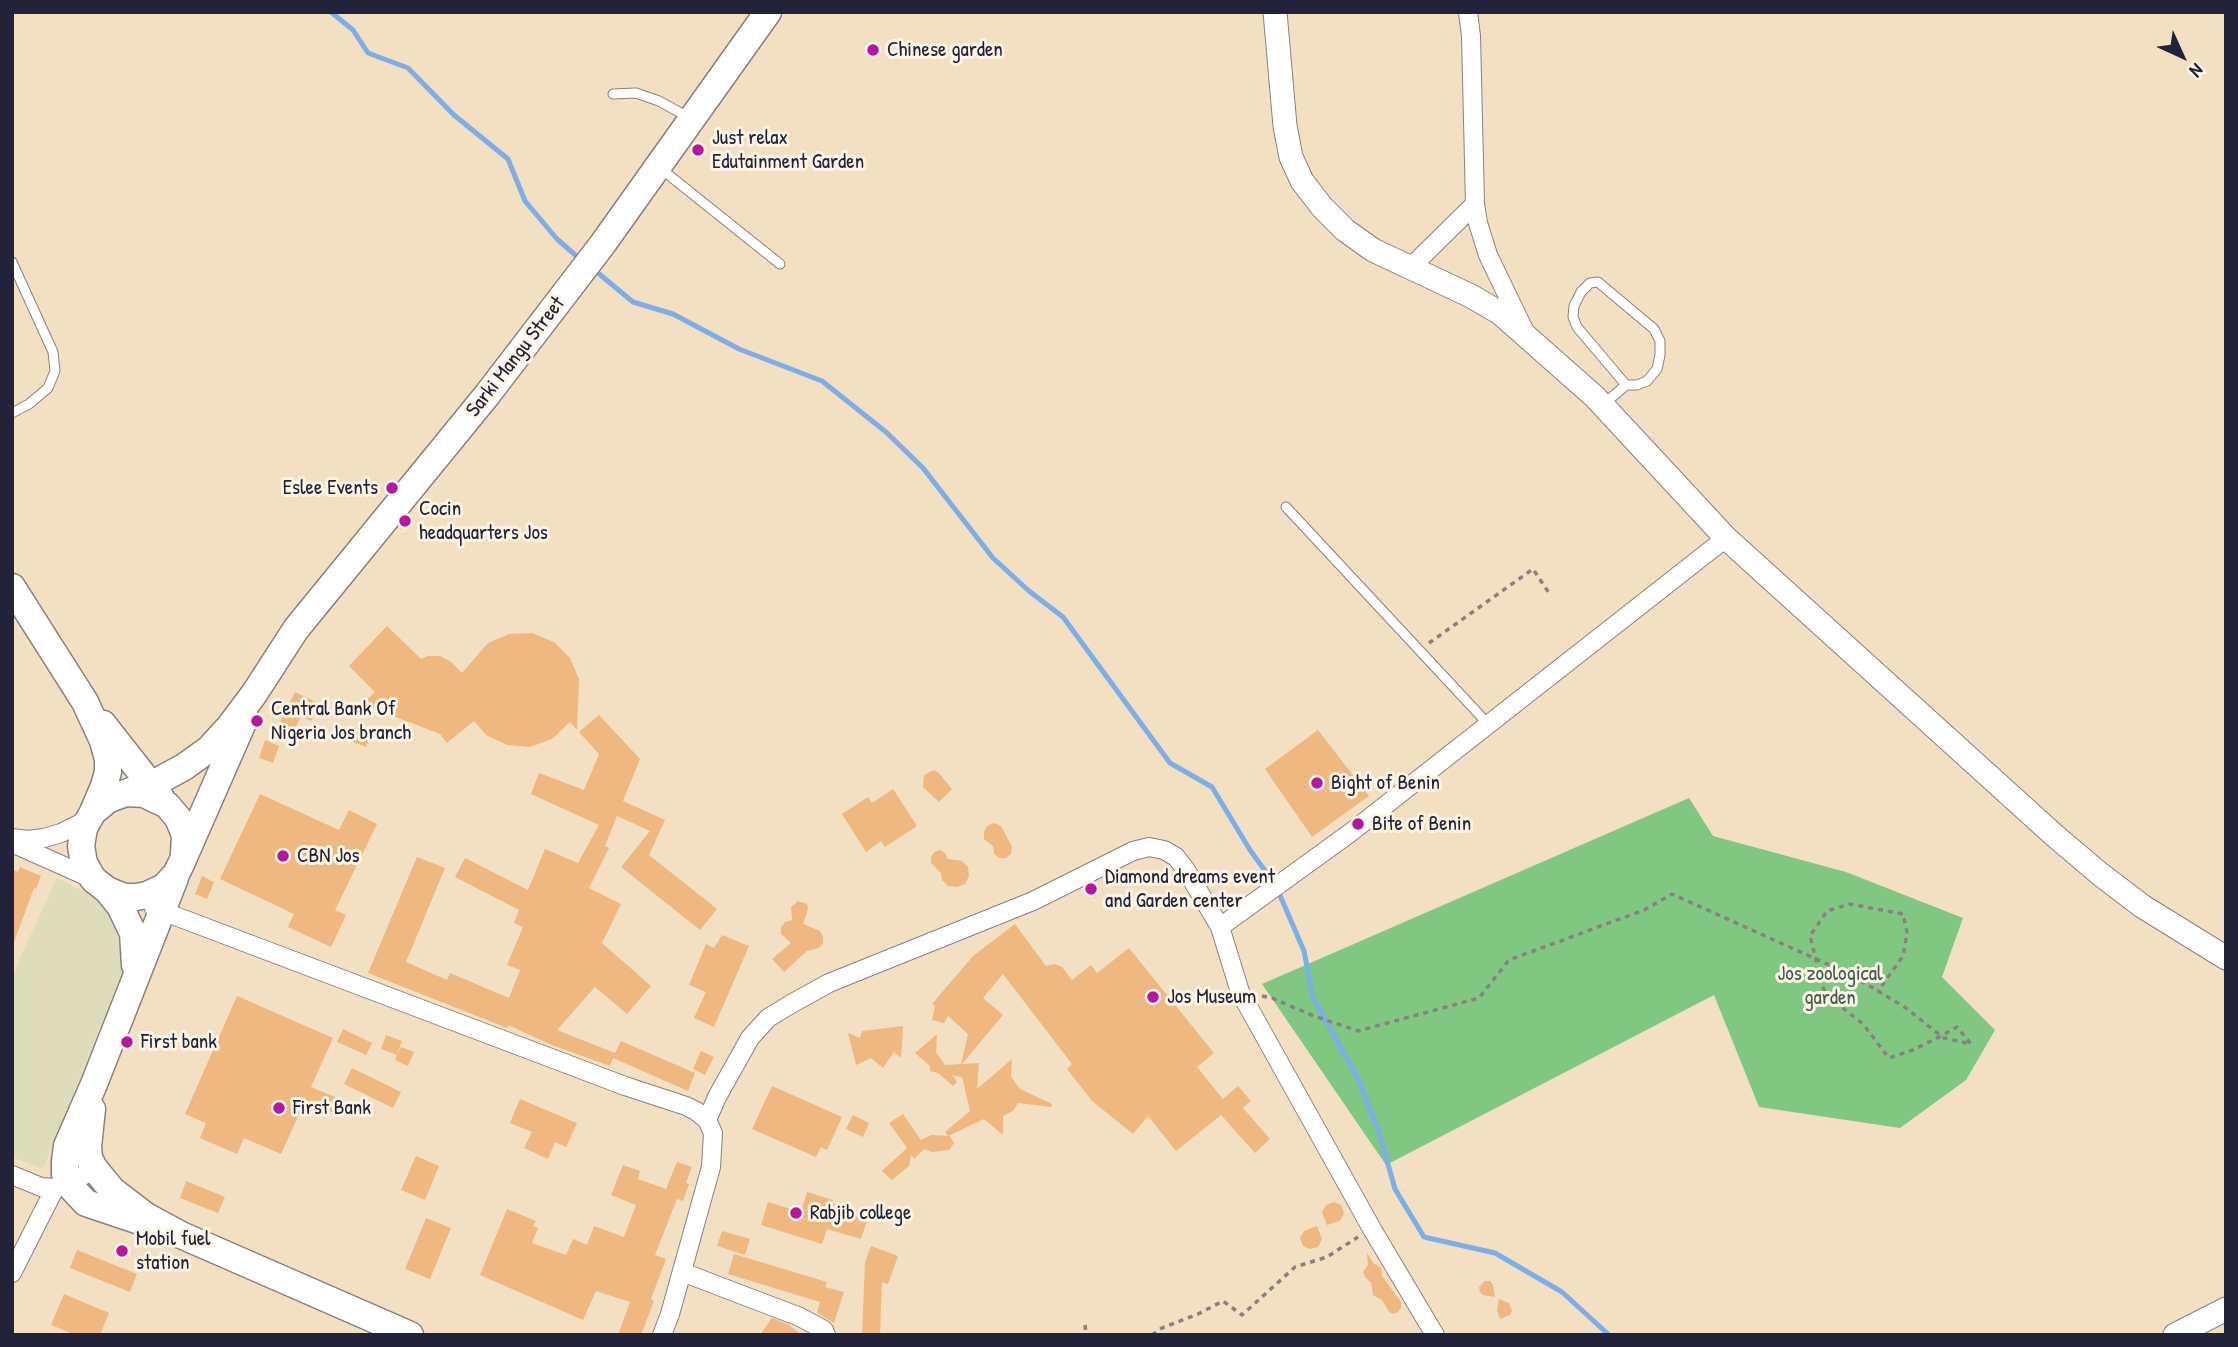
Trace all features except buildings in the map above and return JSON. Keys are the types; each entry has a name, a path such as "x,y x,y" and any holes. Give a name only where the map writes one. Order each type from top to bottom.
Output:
{"main road":[{"name":"Sarki Mangu Street","path":"254,694 296,629 487,395 596,254 768,12"},
{"path":"12,587 85,702 148,794 183,827 180,864 164,887 136,897 108,889"},
{"path":"90,816 109,799 148,794 209,749 254,694"},
{"path":"181,1235 97,1208 62,1187 67,1146 180,864 234,746 254,694"},
{"path":"85,702 108,759 104,786 84,828 81,846 84,863 120,906 133,933 134,977"},
{"path":"94,1084 89,1158 101,1179 123,1200 181,1235 410,1335"}],"street":[{"path":"1275,12 1285,127 1291,157 1302,181 1322,207 1345,230 1373,250 1471,296 1500,313 1603,405 1726,538 2091,866 2142,906 2226,958"},
{"path":"1468,12 1478,223 1488,255 1528,338"},
{"path":"1410,268 1475,204"},
{"path":"1220,928 1350,833 1726,538"},
{"path":"12,840 44,838 61,833 90,816"},
{"path":"12,840 108,889 162,911 696,1111 707,1120 713,1133 711,1167 662,1335"},
{"path":"707,1120 750,1038 768,1018 791,1004 829,983 1033,901 1133,851 1149,847 1164,850 1176,858 1186,870 1220,928 1240,992 1434,1335"},
{"path":"12,1273 62,1187 94,1168"},
{"path":"12,1175 41,1187 62,1187"},
{"path":"681,1272 800,1317 824,1330 826,1335"},
{"path":"2175,1335 2226,1309"}],"lane":[{"path":"613,94 636,93 659,101 692,119"},
{"path":"658,167 780,264"},
{"path":"12,262 53,352 55,371 48,388 29,404 12,413"},
{"path":"1603,405 1626,385 1647,381 1657,369 1660,341 1654,329 1598,282 1590,283 1581,292 1574,306 1573,317 1577,327 1626,385"},
{"path":"1286,507 1489,725"}],"path":[{"path":"1419,650 1533,569 1551,597"},
{"path":"1240,992 1272,998 1358,1031 1479,998 1509,960 1644,910 1671,894 1816,959 1849,974 1878,991 1906,1007 1941,1036 1944,1038 1971,1044 1958,1027 1941,1036 1913,1050 1889,1058 1863,1024 1825,994 1816,959 1810,936 1827,911 1850,904 1903,914 1907,933 1903,956 1878,991"},
{"path":"1153,1335 1162,1328 1223,1301 1242,1315 1295,1267 1327,1257 1372,1229"},
{"path":"1085,1325 1086,1335"}],"shaded area":[{"path":"57,878 99,899 115,925 124,967 43,1169 12,1157 12,981"}],"green space":[{"name":"Jos zoological garden","path":"1689,798 1713,836 1846,872 1963,918 1942,977 1995,1030 1966,1080 1900,1128 1759,1107 1714,995 1386,1165 1262,984"}],"waterway":[{"path":"331,12 353,30 368,53 408,68 454,115 508,159 525,201 557,239 581,260"},
{"path":"592,268 633,302 673,314 739,349 822,381 886,432 923,468 993,558 1063,617 1170,763 1212,787 1250,850 1276,886 1304,951 1313,998 1357,1077 1378,1129 1395,1189 1424,1237 1495,1253 1562,1292 1609,1335"}],"place":[{"name":"Chinese garden","path":"873,50"},
{"name":"Just relax Edutainment Garden","path":"698,150"},
{"name":"Eslee Events","path":"392,488"},
{"name":"Cocin headquarters Jos","path":"405,521"},
{"name":"Central Bank Of Nigeria Jos branch","path":"257,721"},
{"name":"Bight of Benin","path":"1317,783"},
{"name":"Bite of Benin","path":"1358,824"},
{"name":"CBN Jos","path":"283,856"},
{"name":"Diamond dreams event and Garden center","path":"1091,889"},
{"name":"Jos Museum","path":"1153,997"},
{"name":"First bank","path":"127,1042"},
{"name":"First Bank","path":"279,1108"},
{"name":"Rabjib college","path":"796,1213"},
{"name":"Mobil fuel station","path":"122,1251"}]}
